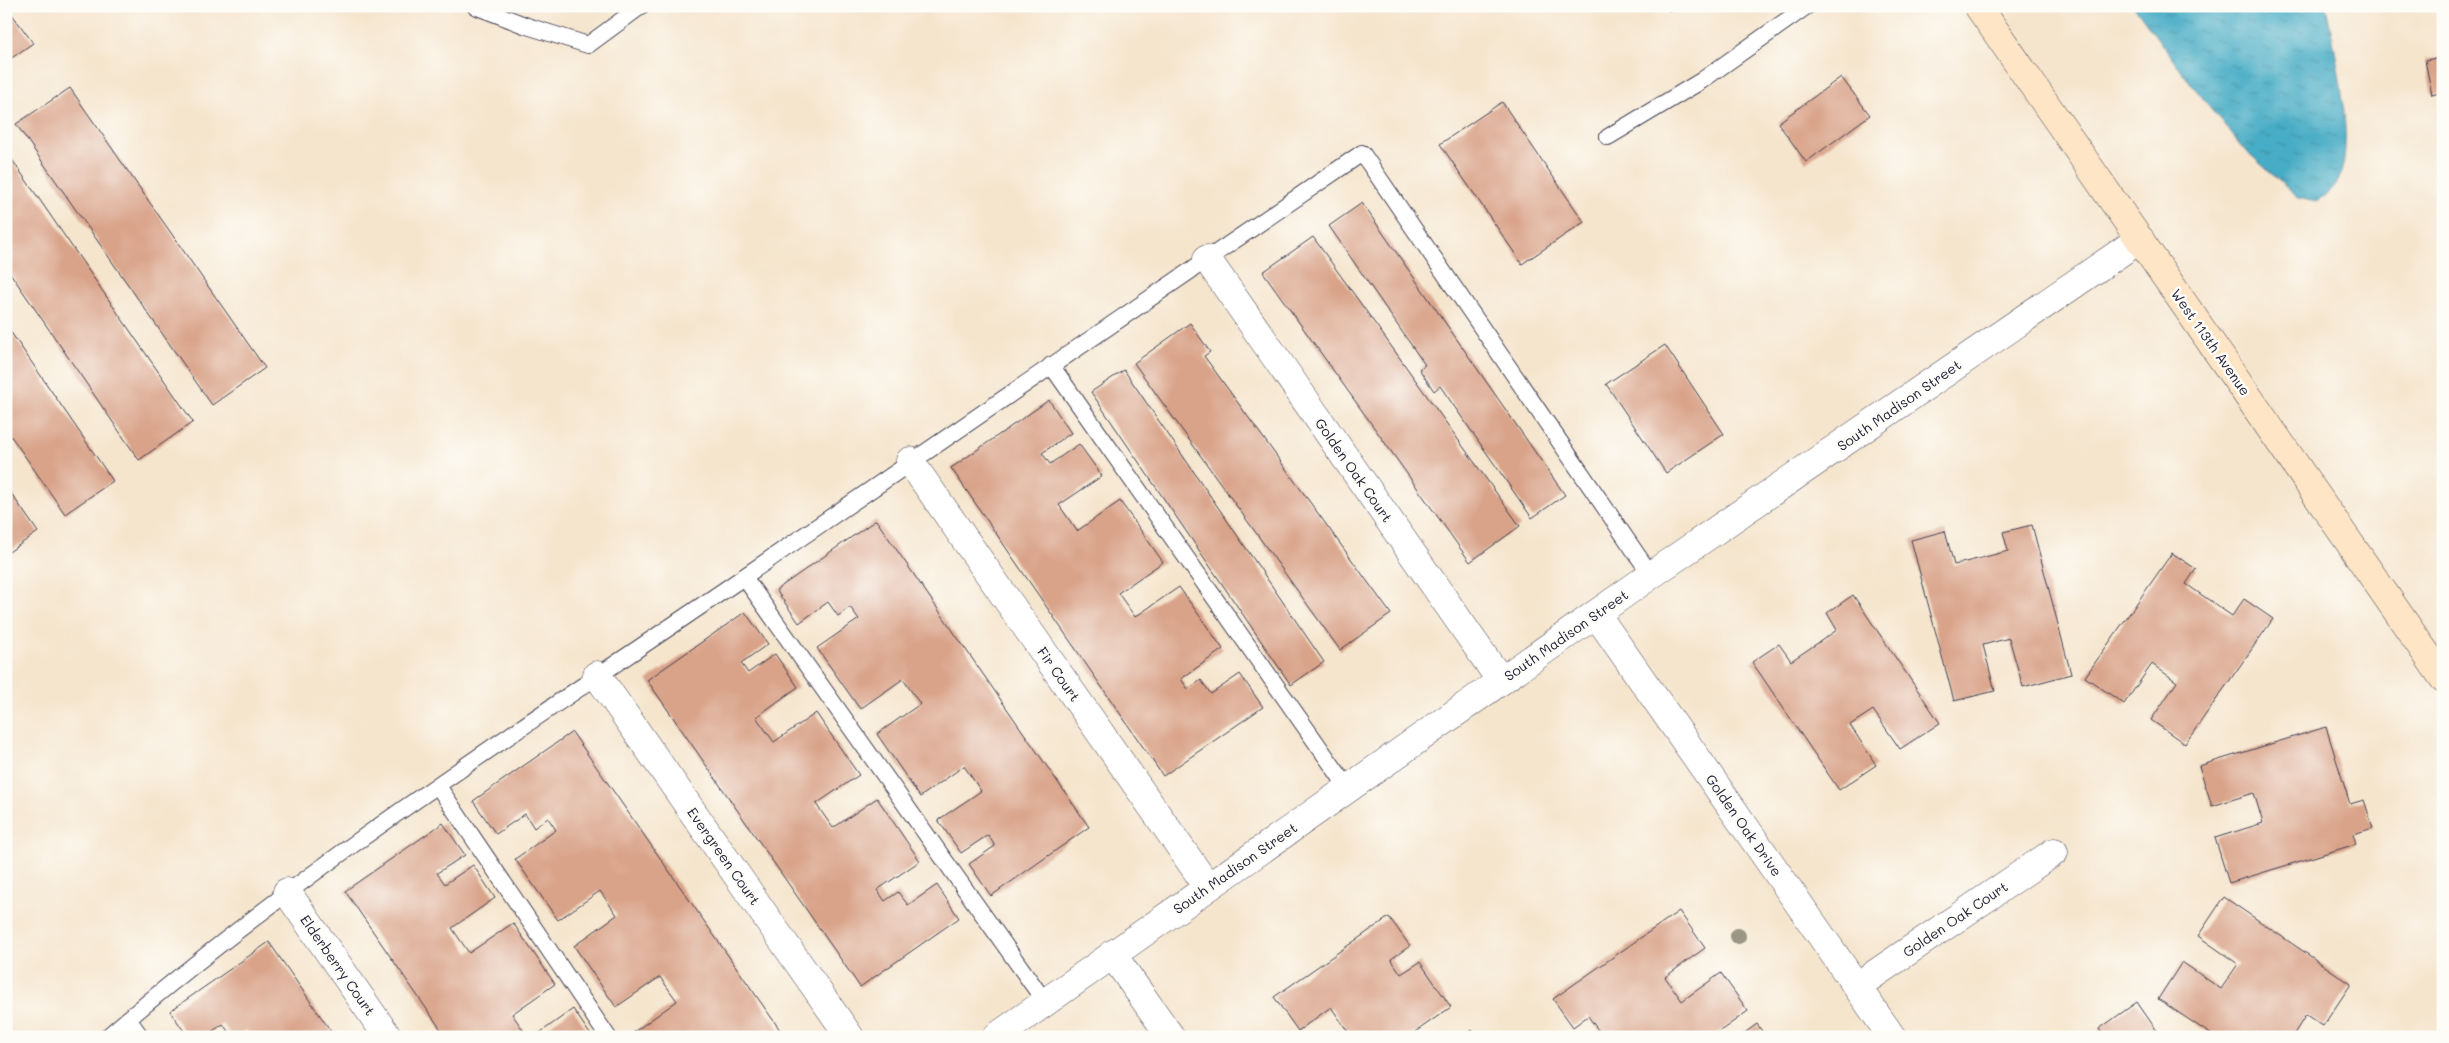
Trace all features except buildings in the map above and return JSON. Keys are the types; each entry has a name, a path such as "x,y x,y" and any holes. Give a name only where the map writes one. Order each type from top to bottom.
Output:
{"street":[{"name":"West 113th Avenue","path":"1978,6 2443,678"},
{"name":"South Madison Street","path":"996,1037 1596,614 2140,239"},
{"name":"Golden Oak Court","path":"1207,259 1502,681"},
{"name":"Fir Court","path":"910,461 1208,887"},
{"name":"Golden Oak Drive","path":"1596,614 1892,1037"},
{"name":"Evergreen Court","path":"597,674 850,1037"},
{"name":"Golden Oak Court","path":"1857,986 2054,852"},
{"name":"Elderberry Court","path":"287,892 388,1037"},
{"path":"1112,954 1170,1037"}],"lane":[{"path":"475,6 527,26 588,45 641,6"},
{"path":"1608,137 1701,81 1807,6"},
{"path":"107,1037 287,892 597,674 744,577 910,461 1362,153 1651,576"},
{"path":"1051,365 1348,788"},
{"path":"744,577 1045,1002"},
{"path":"438,786 608,1037"},
{"path":"128,1019 141,1037"}],"water":[{"path":"2134,6 2326,6 2339,73 2345,126 2345,151 2341,172 2334,188 2316,202 2298,198 2242,147 2181,71"}]}
